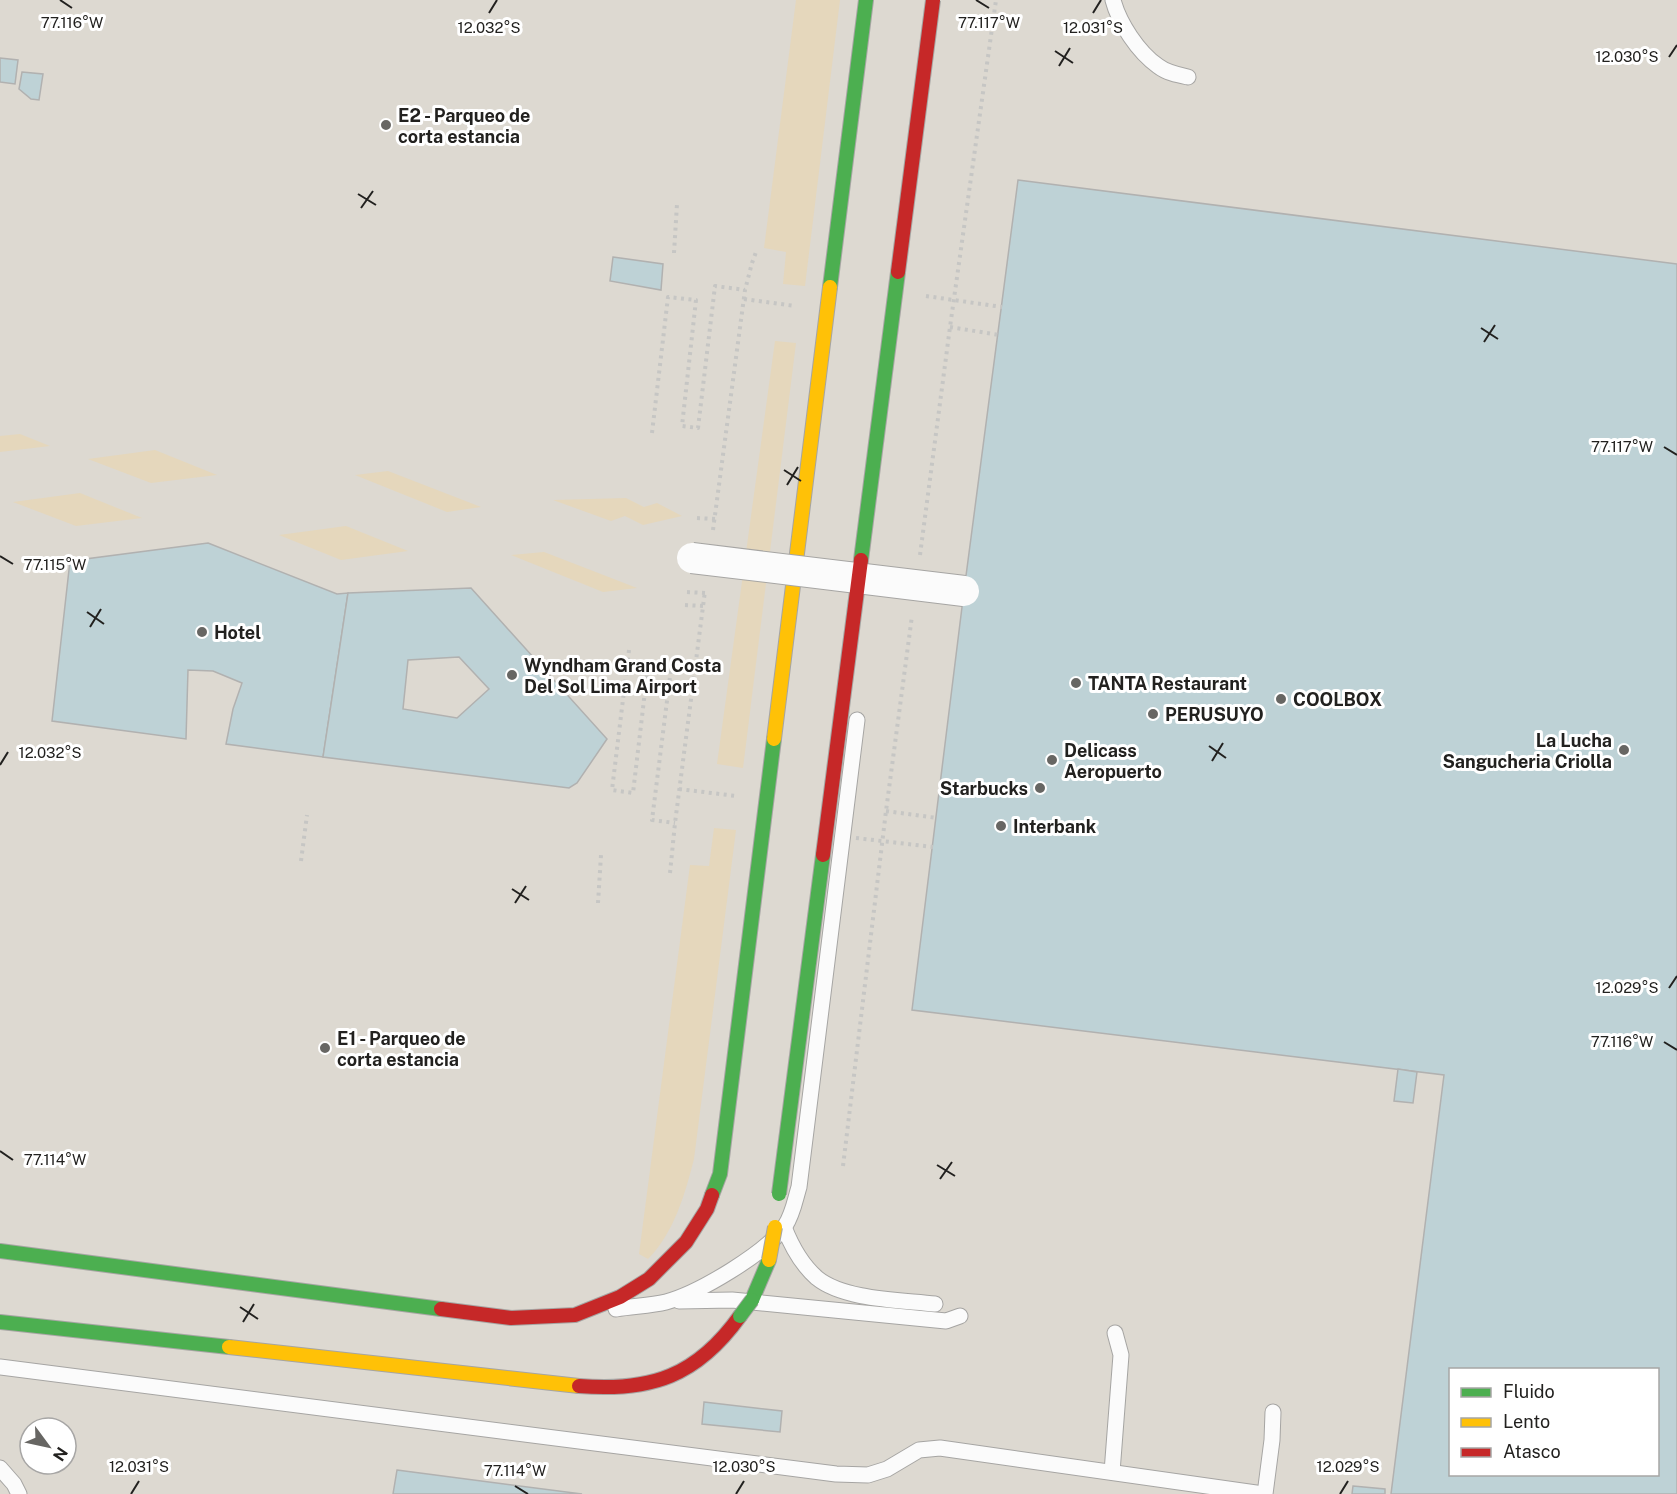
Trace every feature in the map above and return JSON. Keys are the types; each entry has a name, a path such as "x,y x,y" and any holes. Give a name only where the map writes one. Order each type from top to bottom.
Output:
{"main road":[{"path":"0,1251 511,1318 575,1315 620,1297 649,1279 686,1242 706,1209 720,1174 866,0"},
{"path":"0,1322 549,1383 604,1387 637,1385 670,1377 700,1359 731,1330 753,1300 769,1260 776,1227 933,0"}],"street":[{"path":"692,558 964,591"}],"lane":[{"path":"883,506 945,0"},
{"path":"1113,0 1133,42 1158,66 1172,74 1188,77"},
{"path":"872,598 876,563"},
{"path":"667,1302 696,1290 759,1252 784,1227 792,1211 799,1187 859,702"},
{"path":"784,1227 802,1261 816,1277 834,1288 856,1295 935,1304"},
{"path":"575,1315 667,1302 732,1300 946,1322 960,1316"},
{"path":"1112,1472 1121,1355 1115,1333"},
{"path":"0,1367 836,1474 868,1475 887,1469 919,1450 940,1448 1264,1494 1272,1440 1273,1412"},
{"path":"0,1468 14,1484 19,1494"}],"path":[{"path":"674,253 676,204"},
{"path":"652,433 668,297 696,300 682,426 698,428 715,286 745,290 756,252"},
{"path":"895,292 1002,307"},
{"path":"744,299 802,307"},
{"path":"950,327 999,335"},
{"path":"696,518 715,519"},
{"path":"687,592 705,593"},
{"path":"686,605 703,606"},
{"path":"630,650 612,790 633,793 648,666 671,669 652,820 675,823 670,873"},
{"path":"679,789 737,796"},
{"path":"886,811 937,818"},
{"path":"301,861 307,815"},
{"path":"826,835 933,847"},
{"path":"598,903 601,855"}],"shaded area":[{"path":"0,0 1677,0 1677,1494 0,1494"},
{"path":"796,0 840,0 805,286 783,284 786,252 764,248"},
{"path":"775,341 796,343 743,768 717,764"},
{"path":"20,434 50,446 0,452 0,436"},
{"path":"155,450 217,475 151,483 88,459"},
{"path":"388,471 481,507 447,512 355,475"},
{"path":"80,493 142,518 76,526 13,502"},
{"path":"626,498 644,507 657,503 682,516 643,525 625,516 611,521 553,500"},
{"path":"346,526 408,551 341,560 279,535"},
{"path":"544,552 637,588 603,592 511,555"},
{"path":"714,828 736,830 694,1159 672,1225 648,1259 639,1254 690,865 709,866"}],"building":[{"path":"0,58 18,60 15,84 0,82"},
{"path":"22,72 43,74 39,100 31,99 19,89"},
{"path":"1018,180 1677,264 1677,1494 1391,1494 1444,1075 912,1010"},
{"path":"613,257 663,264 661,290 610,281"},
{"name":"Hotel","path":"208,543 337,594 348,593 323,757 226,744 233,709 242,683 213,671 188,670 186,739 52,721 70,561"},
{"name":"Wyndham Grand Costa Del Sol Lima Airport","path":"471,588 607,739 577,783 569,788 323,757 348,593","holes":["459,657 489,689 457,718 403,709 408,660"]},
{"path":"1398,1069 1417,1072 1413,1103 1394,1101"},
{"path":"704,1402 782,1411 780,1432 702,1424"},
{"path":"397,1470 582,1494 393,1494"},
{"path":"1353,1486 1385,1489 1385,1494 1352,1494"}],"traffic: fast":[{"path":"830,287 866,0"},
{"path":"861,560 898,272"},
{"path":"712,1195 720,1174 774,739"},
{"path":"779,1194 823,855"},
{"path":"0,1251 441,1309"},
{"path":"752,1300 769,1260"},
{"path":"740,1316 752,1300"},
{"path":"0,1322 229,1347"}],"traffic: slow":[{"path":"774,739 830,287"},
{"path":"769,1260 775,1227"},
{"path":"229,1347 579,1386"}],"traffic: jam":[{"path":"898,272 933,0"},
{"path":"823,855 861,560"},
{"path":"441,1309 511,1318 575,1315 620,1297 649,1279 686,1242 707,1209 712,1195"},
{"path":"579,1386 628,1386 670,1376 707,1353 740,1316"}],"place":[{"name":"E2 - Parqueo de corta estancia","path":"386,125"},
{"name":"Hotel","path":"202,632"},
{"name":"Wyndham Grand Costa Del Sol Lima Airport","path":"512,675"},
{"name":"TANTA Restaurant","path":"1076,683"},
{"name":"COOLBOX","path":"1281,699"},
{"name":"PERUSUYO","path":"1153,714"},
{"name":"La Lucha Sangucheria Criolla","path":"1624,750"},
{"name":"Delicass Aeropuerto","path":"1052,760"},
{"name":"Starbucks","path":"1040,788"},
{"name":"Interbank","path":"1001,826"},
{"name":"E1 - Parqueo de corta estancia","path":"325,1048"}]}
